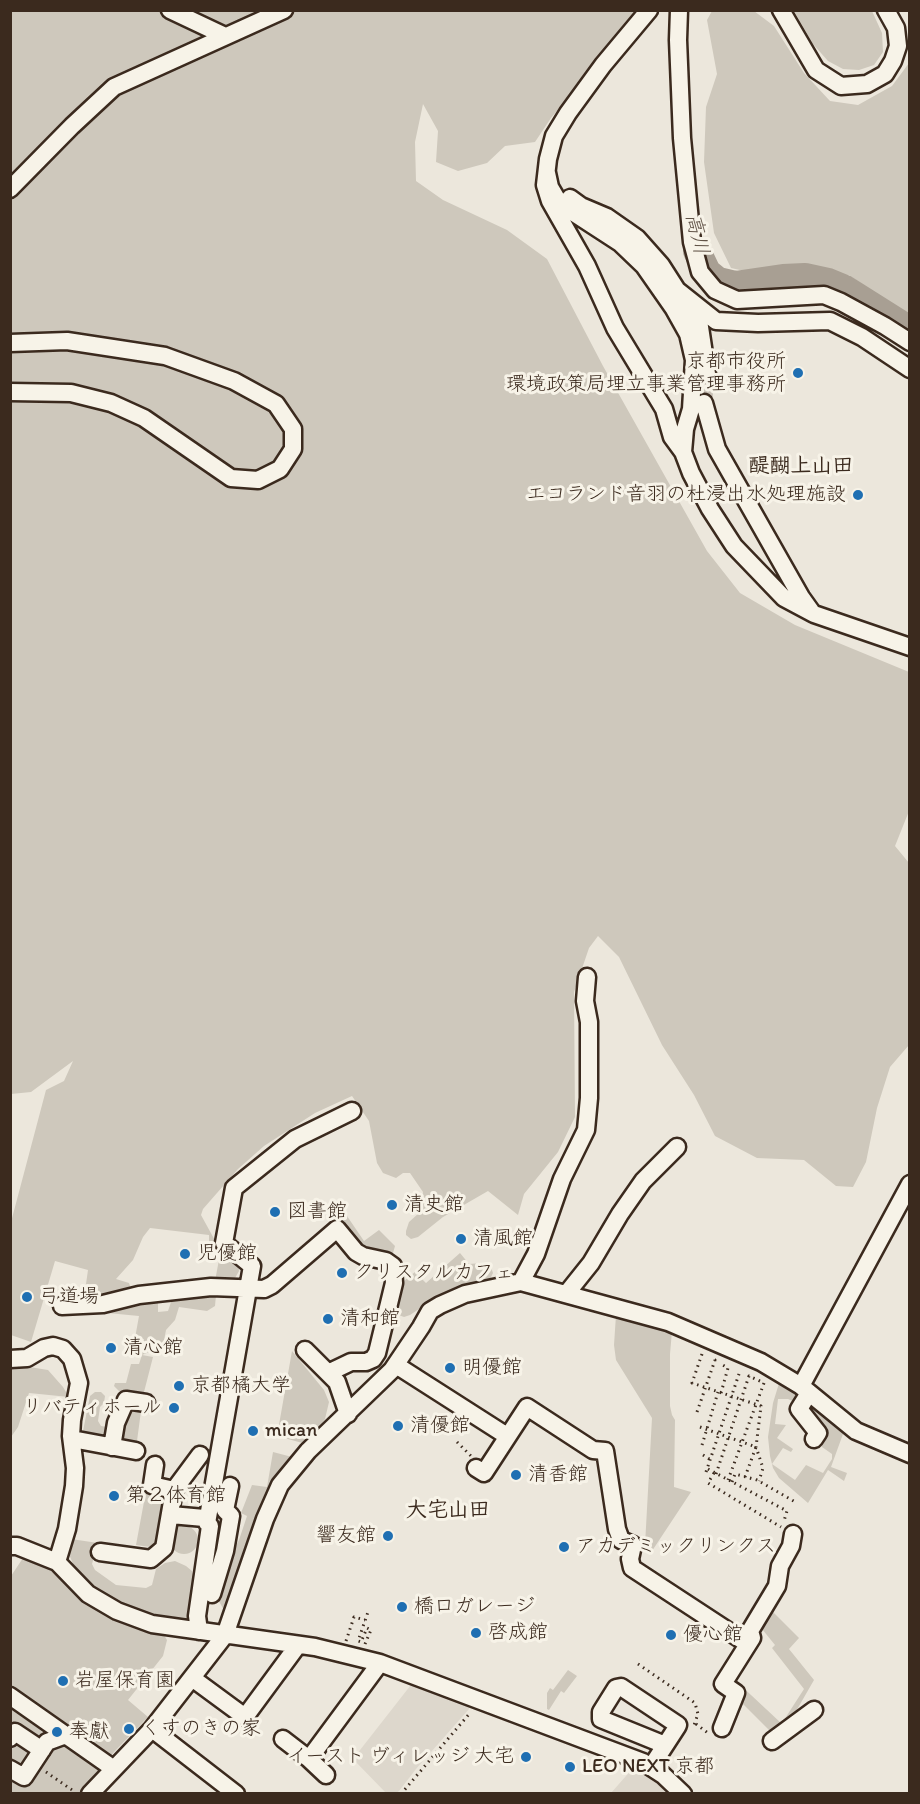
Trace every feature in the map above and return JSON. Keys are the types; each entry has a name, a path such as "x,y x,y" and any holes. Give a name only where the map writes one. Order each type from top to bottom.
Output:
{"street":[{"path":"170,10 225,36"},
{"path":"10,189 114,87 284,10"},
{"path":"649,10 603,65 554,136 548,159 545,186 550,201 587,266 615,328 664,409 672,437 683,452 710,510 734,546 784,598 814,614 909,647"},
{"path":"679,10 682,138 692,242 700,272 715,290 737,300 824,295 885,326 909,342"},
{"path":"781,10 816,70 841,86 867,84 885,74 893,61 898,46 896,28 886,10"},
{"path":"547,173 568,196 581,206 607,217 637,238 661,265 700,327 707,374"},
{"path":"547,173 550,187 560,204 620,243 644,266 688,334 694,360 691,409 685,429 683,452"},
{"path":"677,290 716,321 758,323 830,321 862,338 909,369"},
{"path":"10,343 67,341 165,356 234,381 276,404 293,429 293,449 280,469 273,473 258,480 231,478 144,418 111,403 71,393 10,392"},
{"path":"704,403 717,449 801,597 814,614"},
{"path":"521,1282 536,1254 562,1179 586,1130 590,1098 589,1022 585,1001 587,977"},
{"path":"207,1523 252,1266 224,1243 234,1188 295,1139 352,1111"},
{"path":"567,1293 591,1263 643,1181 677,1147"},
{"path":"814,1439 818,1433 795,1406 909,1184"},
{"path":"62,1306 103,1304 139,1295 211,1287 264,1289 272,1285 337,1229 356,1252 363,1256 386,1261 393,1266 394,1282 377,1353 373,1359 366,1362 351,1362 328,1372"},
{"path":"90,1794 153,1729 225,1635 265,1519 280,1485 308,1451 392,1370 430,1311 465,1294 521,1282 668,1322 761,1362 805,1390 856,1431 909,1454"},
{"path":"10,1359 27,1358 52,1346 63,1349 72,1359 79,1383 72,1420 74,1486 67,1529 57,1562"},
{"path":"305,1350 337,1382 348,1414"},
{"path":"396,1365 507,1437"},
{"path":"112,1447 116,1423 126,1400 146,1403"},
{"path":"475,1463 484,1473 527,1407 593,1450 605,1451 617,1529 621,1540 633,1545 630,1559 632,1568 748,1644"},
{"path":"72,1439 136,1451"},
{"path":"100,1552 151,1559 164,1548 174,1491 200,1455"},
{"path":"155,1465 152,1485 174,1491"},
{"path":"212,1594 225,1551 231,1516 225,1510 231,1486"},
{"path":"171,1515 204,1518 210,1526 197,1616 200,1631"},
{"path":"722,1728 736,1693 723,1683 752,1638 750,1630 777,1586 780,1566 791,1546 788,1531"},
{"path":"10,1546 17,1546 57,1562 88,1594 117,1611 152,1624 298,1645 380,1663 643,1762 669,1779 683,1794"},
{"path":"207,1548 225,1551"},
{"path":"192,1678 245,1717 298,1645"},
{"path":"309,1759 380,1663"},
{"path":"10,1696 114,1769"},
{"path":"772,1741 814,1710"},
{"path":"153,1729 236,1794"},
{"path":"10,1738 15,1732 42,1750"},
{"path":"10,1769 24,1777 47,1742 66,1735"},
{"path":"283,1739 326,1775"},
{"path":"651,1767 665,1745"}],"path":[{"path":"702,1445 706,1430 720,1392 728,1368 702,1353 692,1383 720,1392 741,1400 761,1406 756,1447 745,1477"},
{"path":"745,1355 707,1471 787,1511 788,1531"},
{"path":"697,1412 715,1360"},
{"path":"730,1481 764,1383 749,1376 729,1438 715,1473 708,1483 788,1531"},
{"path":"700,1427 756,1447"},
{"path":"457,1442 475,1463"},
{"path":"756,1447 763,1468 759,1481"},
{"path":"703,1455 711,1460"},
{"path":"730,1481 735,1474 759,1481 797,1503"},
{"path":"364,1647 371,1630 367,1628 361,1642 358,1641 368,1612"},
{"path":"345,1642 354,1617 365,1620"},
{"path":"401,1794 481,1700"},
{"path":"53,1777 76,1794"}],"shaded area":[{"path":"11,11 640,11 551,118 535,142 505,146 487,163 458,171 436,162 438,131 423,104 415,142 416,181 443,200 507,230 547,259 603,366 707,551 740,593 795,625 909,672 909,811 895,846 909,863 909,1045 890,1067 877,1108 866,1162 853,1187 836,1186 804,1160 757,1158 715,1136 694,1095 662,1045 619,957 598,936 589,948 574,992 575,1117 558,1152 524,1194 518,1215 488,1191 443,1217 418,1237 411,1239 406,1235 406,1231 409,1222 419,1213 423,1192 410,1173 403,1173 396,1178 383,1173 377,1163 369,1121 352,1096 315,1113 264,1146 238,1169 203,1209 201,1215 218,1246 238,1262 239,1271 234,1280 215,1281 221,1249 209,1246 209,1235 150,1228 143,1237 133,1260 116,1279 129,1283 131,1289 122,1297 84,1298 88,1270 55,1261 31,1342 11,1335 11,1222 46,1090 64,1081 73,1061 31,1092 11,1094"},
{"path":"712,11 754,11 774,26 804,73 830,101 858,105 892,86 909,63 909,336 905,333 904,314 849,275 762,275 731,268 714,233 704,162 706,107 717,74 707,20"},
{"path":"794,11 872,11 882,33 883,52 874,65 859,70 843,69 828,61 813,44"},
{"path":"347,1216 364,1241 379,1230 395,1246 393,1253 385,1256 365,1252 341,1223"},
{"path":"460,1253 469,1264 490,1265 493,1273 489,1281 434,1299 410,1315 404,1317 396,1314 393,1309 399,1285 415,1272 426,1283"},
{"path":"216,1295 215,1306 207,1311 179,1307 175,1320 166,1330 163,1346 142,1355 144,1339 135,1338 139,1316 87,1311 158,1301 158,1312 168,1311 172,1299"},
{"path":"616,1315 672,1331 670,1406 675,1420 674,1487 691,1492 652,1551 649,1551 645,1545 652,1418 616,1360 614,1345"},
{"path":"292,1351 324,1390 329,1402 325,1419 306,1444 277,1436"},
{"path":"142,1355 153,1357 144,1392 140,1396 121,1393 114,1386 115,1383 126,1383 131,1364 139,1364"},
{"path":"11,1364 48,1370 69,1397 29,1393 18,1427 11,1437"},
{"path":"780,1380 801,1396 795,1402 778,1399 775,1424 786,1425 777,1438 793,1449 791,1452 783,1448 772,1464 768,1437 773,1403"},
{"path":"95,1392 101,1392 105,1396 104,1403 100,1407 98,1421 101,1426 107,1427 108,1440 87,1438 83,1431 90,1396"},
{"path":"129,1407 139,1408 141,1411 137,1441 134,1445 123,1446 119,1425"},
{"path":"816,1408 843,1428 831,1467 847,1473 844,1481 828,1470 808,1503 779,1478 772,1464 795,1480 806,1465 823,1473 832,1459 832,1454 822,1447 819,1441 810,1410"},
{"path":"273,1452 292,1457 224,1610 217,1598 227,1563 239,1540 247,1516 241,1513 252,1485 267,1487"},
{"path":"146,1491 164,1495 156,1544 150,1547 136,1545"},
{"path":"184,1526 194,1530 198,1540 194,1550 184,1554 174,1550 170,1540 174,1530"},
{"path":"71,1539 98,1543 92,1564 95,1570 116,1585 146,1588 152,1585 156,1569 165,1563 175,1561 186,1566 192,1571 194,1582 190,1622 133,1613 94,1587 74,1566 68,1552"},
{"path":"25,1555 96,1604 162,1632 167,1640 163,1656 128,1700 148,1717 114,1752 81,1793 11,1794 11,1576"},
{"path":"773,1612 799,1638 789,1649 814,1680 795,1713 785,1721 804,1689 772,1648 775,1645 762,1629"},
{"path":"568,1670 577,1676 564,1693 561,1691 549,1710 547,1709 547,1693 550,1688 553,1690"},
{"path":"414,1681 468,1703 469,1709 399,1791 386,1793 353,1759"},
{"path":"736,1681 781,1723 774,1735 743,1704 726,1729"},
{"path":"633,1768 655,1780 669,1793 611,1793"}],"waterway":[{"name":"高川","path":"697,251 707,272 718,281 735,285 805,277 828,282 845,289 910,330"}],"tunnel":[{"path":"704,403 707,374"}],"place":[{"name":"京都市役所 環境政策局埋立事業管理事務所","path":"798,373"},
{"name":"エコランド音羽の杜浸出水処理施設","path":"858,495"},
{"name":"清史館","path":"392,1205"},
{"name":"図書館","path":"275,1212"},
{"name":"清風館","path":"461,1239"},
{"name":"児優館","path":"185,1254"},
{"name":"クリスタルカフェ","path":"342,1273"},
{"name":"弓道場","path":"27,1297"},
{"name":"清和館","path":"328,1319"},
{"name":"清心館","path":"111,1348"},
{"name":"明優館","path":"450,1368"},
{"name":"京都橘大学","path":"179,1386"},
{"name":"リバティホール","path":"174,1408"},
{"name":"清優館","path":"398,1426"},
{"name":"mican","path":"253,1431"},
{"name":"清香館","path":"516,1475"},
{"name":"第２体育館","path":"114,1496"},
{"name":"響友館","path":"388,1536"},
{"name":"アカデミックリンクス","path":"564,1547"},
{"name":"橋口ガレージ","path":"402,1607"},
{"name":"啓成館","path":"476,1633"},
{"name":"優心館","path":"671,1635"},
{"name":"岩屋保育園","path":"63,1681"},
{"name":"くすのきの家","path":"129,1729"},
{"name":"奉獻","path":"57,1732"},
{"name":"イースト ヴィレッジ 大宅","path":"526,1757"},
{"name":"LEO NEXT 京都","path":"570,1767"}],"district":[{"name":"醍醐上山田","path":"801,467"},
{"name":"大宅山田","path":"448,1511"}]}
